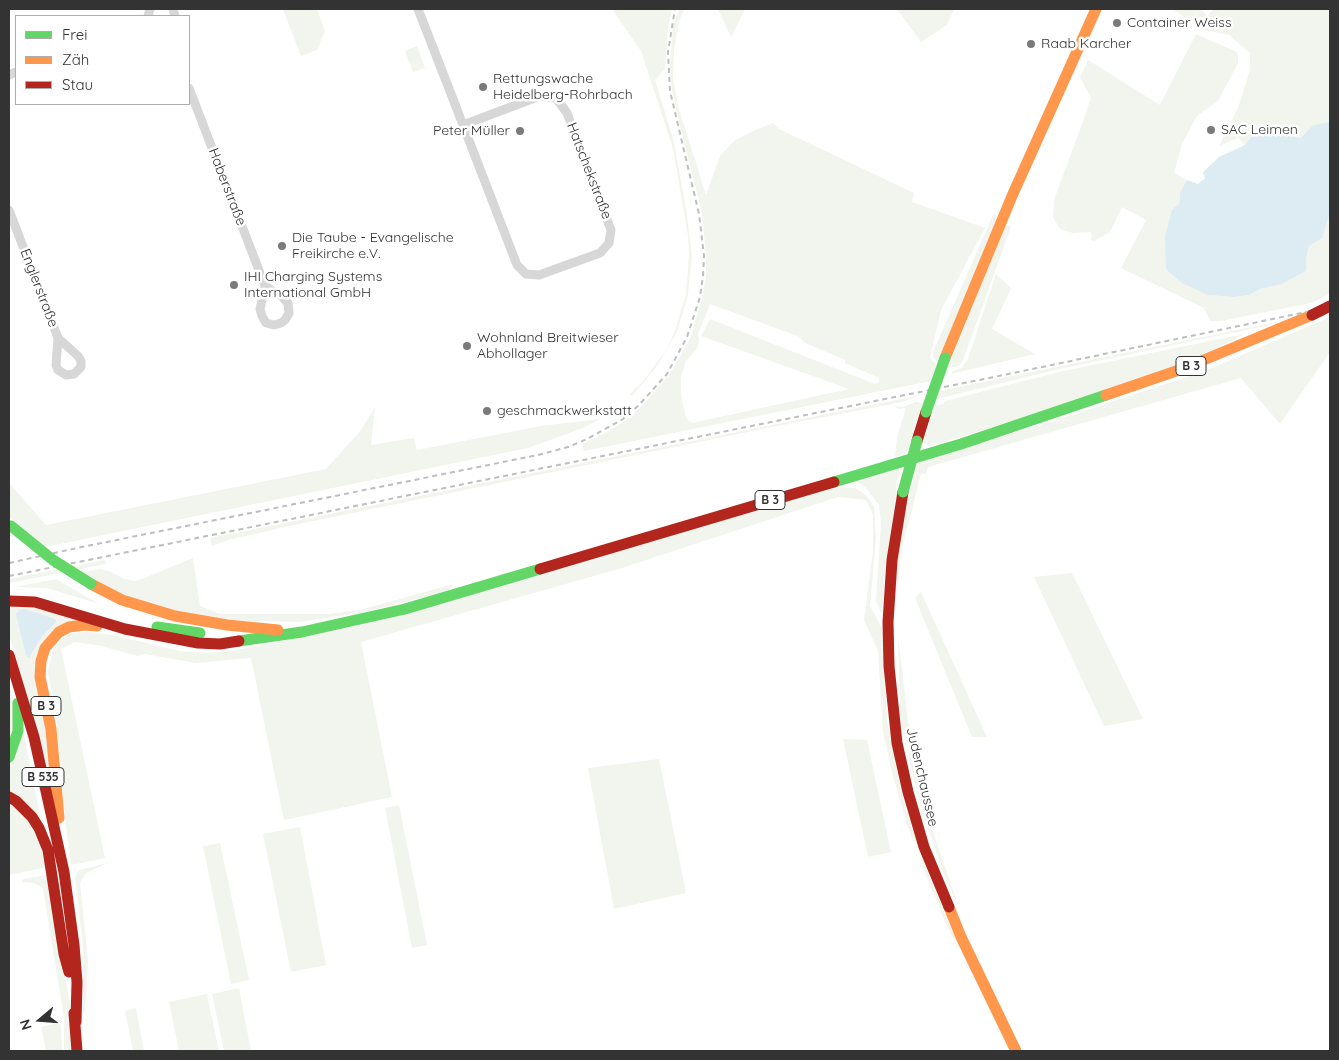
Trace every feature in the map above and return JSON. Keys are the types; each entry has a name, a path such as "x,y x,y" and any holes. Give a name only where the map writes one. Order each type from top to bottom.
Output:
{"main road":[{"name":"Judenchaussee","path":"1016,1051 961,937 924,847 908,792 897,743 889,666 888,622 892,560 903,492 926,412 1012,196 1096,9"},
{"name":"B 3","path":"9,602 35,602 125,629 175,640 220,644 302,632 405,609 961,444 1182,369 1294,324 1330,306"},
{"name":"B 3","path":"10,525 53,560 91,584 122,600 175,616 227,625 302,632"},
{"name":"B 3","path":"9,598 21,595 45,596 114,617 154,626 198,633 256,638"},
{"name":"B 3","path":"57,867 62,841 51,730 40,677 41,661 45,648 51,639 59,632 70,627 84,624 125,629"},
{"name":"B 3","path":"9,655 18,687 18,731 9,757"},
{"name":"B 535","path":"18,687 34,737 57,867 74,945 77,982 76,1022"},
{"name":"B 535","path":"9,797 24,808 39,828 57,867 78,1051"}],"street":[{"name":"Hatschekstraße","path":"418,9 462,125 517,265 526,274 539,275 600,253 609,243 611,230 567,113 556,98 540,96 462,125"},
{"name":"Haberstraße","path":"190,91 265,286"},
{"name":"Englerstraße","path":"9,210 58,338"}],"shaded area":[{"path":"283,9 317,9 325,31 317,50 301,56"},
{"path":"612,9 672,9 668,28 665,69 655,80 674,142 692,255 688,294 677,332 667,349 675,331 686,294 689,255 688,236 673,148 641,51"},
{"path":"679,9 684,9 679,22 674,50 673,77 678,106 706,195 720,156 734,141 773,123 779,129 914,193 912,202 985,228 941,310 930,358 937,365 931,381 584,451 582,444 625,421 641,407 669,375 690,339 702,298 706,277 706,256 702,213 672,90 670,68 673,26","holes":["710,304 800,337 803,342 845,360 845,363 879,378 879,382 875,384 710,319 701,336 849,389 692,423 688,421 681,396 681,377 686,361 697,349 698,334"]},
{"path":"718,9 745,9 731,37"},
{"path":"897,9 954,9 947,25 921,42"},
{"path":"1172,9 1202,9 1208,16 1213,9 1330,9 1330,122 1313,125 1301,138 1278,134 1260,126 1245,145 1238,138 1219,146 1238,108 1250,70 1250,53 1229,35 1204,30"},
{"path":"1196,34 1237,52 1238,57 1238,63 1218,101 1197,116 1182,144 1174,173 1187,180 1180,192 1180,203 1208,295 1234,297 1249,295 1260,289 1282,284 1306,271 1309,246 1322,237 1330,213 1330,294 1311,303 1221,321 1210,321 1204,308 1121,268 1146,220 1122,207 1110,232 1094,241 1091,240 1091,232 1072,233 1060,229 1053,217 1054,200 1091,98 1080,77 1088,60 1160,105"},
{"path":"417,46 425,68 413,72 405,51"},
{"path":"1330,122 1330,213 1322,238 1309,246 1306,271 1282,284 1260,289 1249,295 1234,297 1208,295 1182,283 1166,269 1165,236 1172,210 1180,203 1180,192 1187,180 1198,184 1205,178 1203,172 1219,157 1245,145 1260,125 1278,134 1301,138 1313,125"},
{"path":"994,213 997,218 938,362 933,357 933,352"},
{"path":"1006,224 1011,227 963,360 959,366 948,367"},
{"path":"996,274 1011,288 992,329 1035,354 951,374 953,371 962,368 968,359"},
{"path":"1330,317 1330,352 1280,424 1241,378 928,467 926,474 921,474 902,549 893,620 895,685 901,746 927,839 926,843 901,757 893,698 890,643 894,581 901,528 918,462 1056,420 1205,371"},
{"path":"1276,322 1265,326 1059,369 937,399 939,391"},
{"path":"1244,334 1178,364 1018,420 929,446 923,443 934,406 943,404 945,401 1059,372"},
{"path":"667,349 657,366 632,396 630,394 644,380"},
{"path":"921,395 902,402 289,526 228,540 212,546 210,538"},
{"path":"916,402 923,403 906,454 895,457 897,437 906,408 898,409 895,406 903,407"},
{"path":"375,407 371,445 414,438 417,450 541,426 600,419 583,428 528,448 45,547 28,535 9,516 9,483 46,525 326,469 361,430"},
{"path":"903,466 896,484 897,493 886,560 882,615 876,601 881,523 879,505 865,487 854,481"},
{"path":"838,487 855,488 867,496 874,507 876,537 870,606 882,628 887,720 902,796 917,844 912,838 908,827 893,776 883,732 878,651 864,620 873,551 873,514 866,500 838,497 622,568 361,642 392,797 284,820 251,658 196,663 145,654 137,656 102,646 75,642 61,649 105,858 71,865 64,810 56,713 48,672 53,649 59,641 72,633 86,632 112,635 180,651 208,653 237,650 358,626"},
{"path":"193,558 200,606 220,614 328,614 360,610 453,584 449,591 361,613 300,622 250,621 228,620 176,611 125,595 80,572 100,569 134,581"},
{"path":"105,560 106,564 9,583 9,579"},
{"path":"1072,573 1143,719 1104,726 1034,577"},
{"path":"56,579 99,604 47,588 15,587"},
{"path":"921,592 987,737 972,737 915,598"},
{"path":"24,604 81,622 45,639 47,731 52,791 9,634 9,605"},
{"path":"24,609 55,619 56,622 42,636 29,658 26,655 16,614 19,610"},
{"path":"898,636 910,738 906,739 903,734 900,713"},
{"path":"9,684 15,714 9,747"},
{"path":"23,730 42,826 9,793 9,763"},
{"path":"843,739 867,740 891,852 868,857"},
{"path":"908,746 923,802 960,911 941,868 924,819 909,759"},
{"path":"659,759 686,893 614,909 588,768"},
{"path":"9,801 35,829 47,867 9,875"},
{"path":"399,805 427,945 412,948 385,808"},
{"path":"300,827 326,965 291,972 263,834"},
{"path":"220,843 249,980 231,984 203,846"},
{"path":"920,860 923,860 955,938 953,938 946,924"},
{"path":"108,863 86,873 80,883 88,961 85,1014 83,1011 83,945 75,877 79,870"},
{"path":"47,875 71,1010 72,1051 64,1051 64,1018 43,888 34,883 22,882 23,879"},
{"path":"239,988 251,1051 224,1051 212,994"},
{"path":"207,994 219,1051 179,1051 169,1002"},
{"path":"136,1008 144,1051 133,1051 125,1011"},
{"path":"59,1023 61,1025 62,1051 46,1051 41,1027"}],"railway":[{"path":"9,563 538,455 568,447 587,439 623,419 639,405 667,374 687,337 700,297 703,276 704,256 699,214 670,91 668,52 675,9"},
{"path":"9,576 994,377 1330,307"}],"traffic: fast":[{"path":"926,412 945,358"},
{"path":"834,482 961,444 1106,395"},
{"path":"903,492 917,441"},
{"path":"11,526 53,560 91,584"},
{"path":"239,641 302,632 405,609 540,569"},
{"path":"157,627 200,633"},
{"path":"9,757 18,731 18,703"}],"traffic: slow":[{"path":"945,358 1012,196 1096,9"},
{"path":"1106,395 1182,369 1312,315"},
{"path":"91,584 122,600 175,616 227,625 278,630"},
{"path":"59,818 51,729 40,677 41,661 45,648 59,632 69,627 97,626"},
{"path":"949,907 961,937 1016,1051"}],"traffic: jam":[{"path":"1312,315 1330,306"},
{"path":"917,441 926,412"},
{"path":"540,569 834,482"},
{"path":"903,492 892,560 888,622 889,666 897,743 908,792 924,847 949,907"},
{"path":"9,601 35,602 125,629 198,643 220,644 239,641"},
{"path":"9,655 34,737 64,872 77,982 76,1022"},
{"path":"9,797 16,801 32,817 48,850 64,954 69,972"},
{"path":"74,1013 77,1051"}],"place":[{"name":"Container Weiss","path":"1117,23"},
{"name":"Raab Karcher","path":"1031,44"},
{"name":"Rettungswache Heidelberg-Rohrbach","path":"483,87"},
{"name":"SAC Leimen","path":"1211,130"},
{"name":"Peter Müller","path":"520,131"},
{"name":"Die Taube - Evangelische Freikirche e.V.","path":"282,246"},
{"name":"IHI Charging Systems International GmbH","path":"234,285"},
{"name":"Wohnland Breitwieser Abhollager","path":"467,346"},
{"name":"geschmackwerkstatt","path":"487,411"}]}
